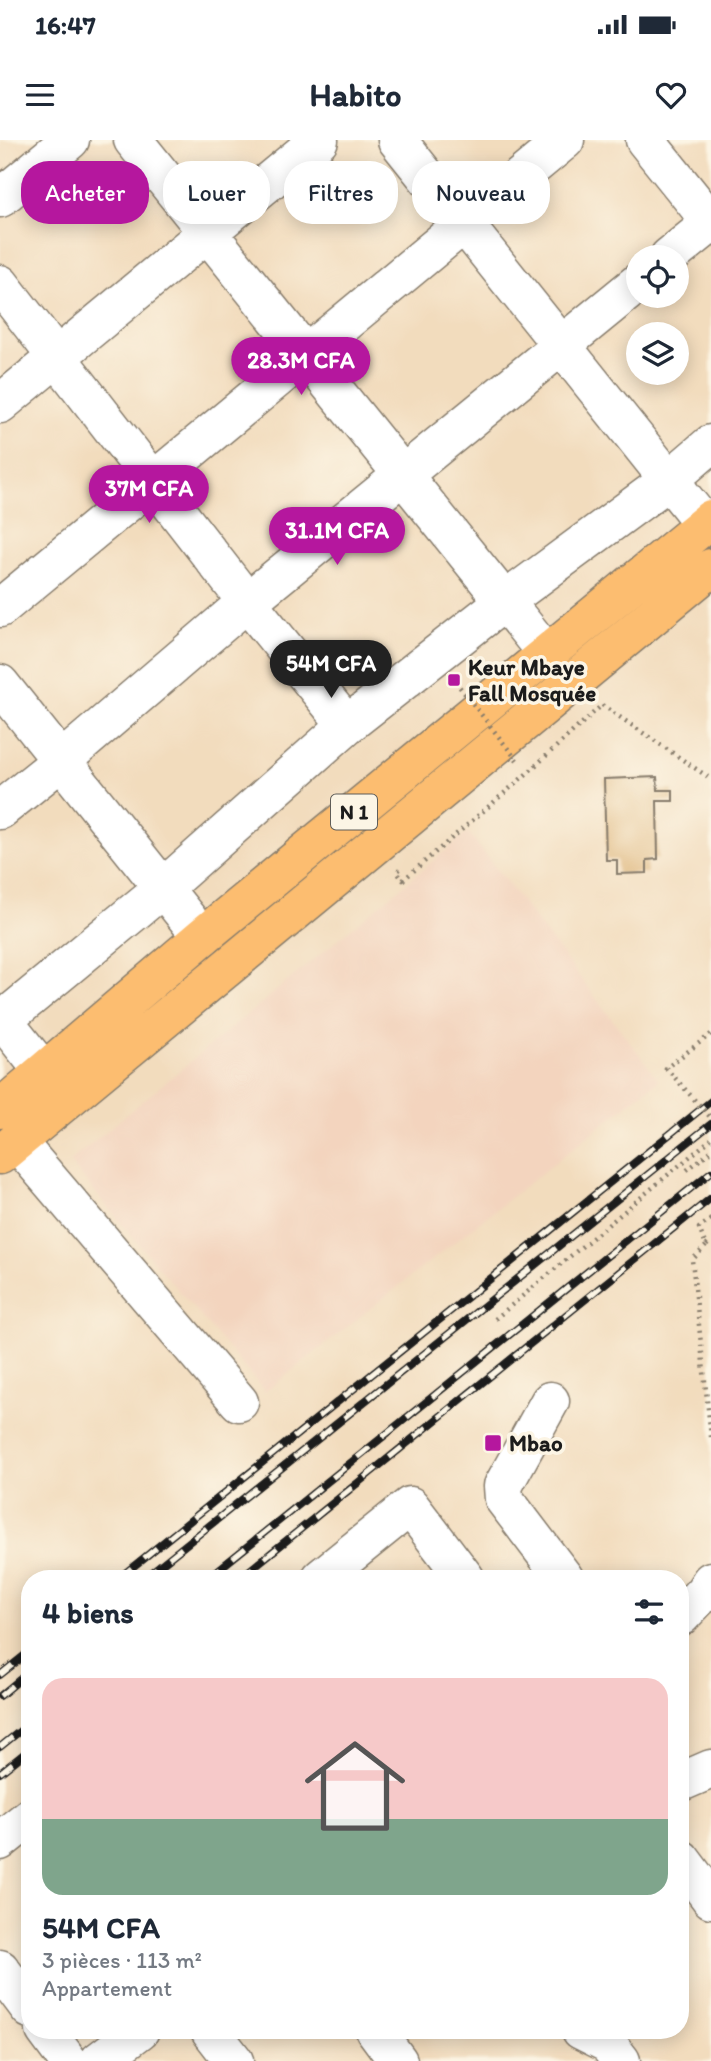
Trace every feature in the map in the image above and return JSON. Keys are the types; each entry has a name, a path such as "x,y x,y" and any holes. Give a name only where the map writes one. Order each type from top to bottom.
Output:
{"highway":[{"name":"N 1","path":"6,1135 559,668 708,522"},
{"name":"N 1","path":"6,1135 44,1072 202,937 559,668 711,568"}],"street":[{"path":"0,198 69,140"},
{"path":"133,140 559,668"},
{"path":"0,404 319,140"},
{"path":"397,140 414,161"},
{"path":"539,161 565,140"},
{"path":"645,140 711,223 684,245"},
{"path":"0,608 463,224"},
{"path":"465,224 669,480 708,522"},
{"path":"0,284 247,602 347,725"},
{"path":"0,810 247,602 626,292"},
{"path":"44,1072 1,1019 163,888 347,725 505,601 669,480 711,444"},
{"path":"0,684 202,937"},
{"path":"6,1135 239,1402"},
{"path":"550,1401 503,1486 504,1499 558,1570"},
{"path":"331,1570 410,1506 459,1570"},
{"path":"689,1607 711,1581"},
{"path":"689,1779 711,1769"},
{"path":"0,1841 21,1824"},
{"path":"689,1870 711,1899"},
{"path":"0,1969 21,1997"},
{"path":"52,2039 68,2061"},
{"path":"99,2061 129,2039"},
{"path":"217,2039 234,2061"},
{"path":"382,2039 398,2061"}],"path":[{"path":"559,668 602,705 711,779"},
{"path":"451,676 517,760 507,769"},
{"path":"407,863 397,872 403,880 602,705"},
{"path":"711,1034 666,1068 711,1118"},
{"path":"495,1319 711,1139"},
{"path":"687,1170 711,1151"},
{"path":"711,1219 699,1227 709,1244 692,1260 711,1437"}],"shaded area":[{"path":"468,832 659,1080 265,1392 69,1162"}],"building":[{"path":"657,777 658,790 673,790 673,801 657,801 658,859 647,860 647,873 617,874 617,860 606,860 604,779"}],"railway":[{"path":"129,1570 711,1101"},
{"path":"154,1570 711,1124"},
{"path":"218,1570 711,1172"},
{"path":"250,1570 711,1198"},
{"path":"0,1675 21,1658"},
{"path":"0,1696 21,1678"},
{"path":"0,1747 21,1730"},
{"path":"0,1773 21,1756"}],"place":[{"name":"Keur Mbaye Fall Mosquée","path":"454,680"},
{"name":"Mbao","path":"493,1443"}]}
